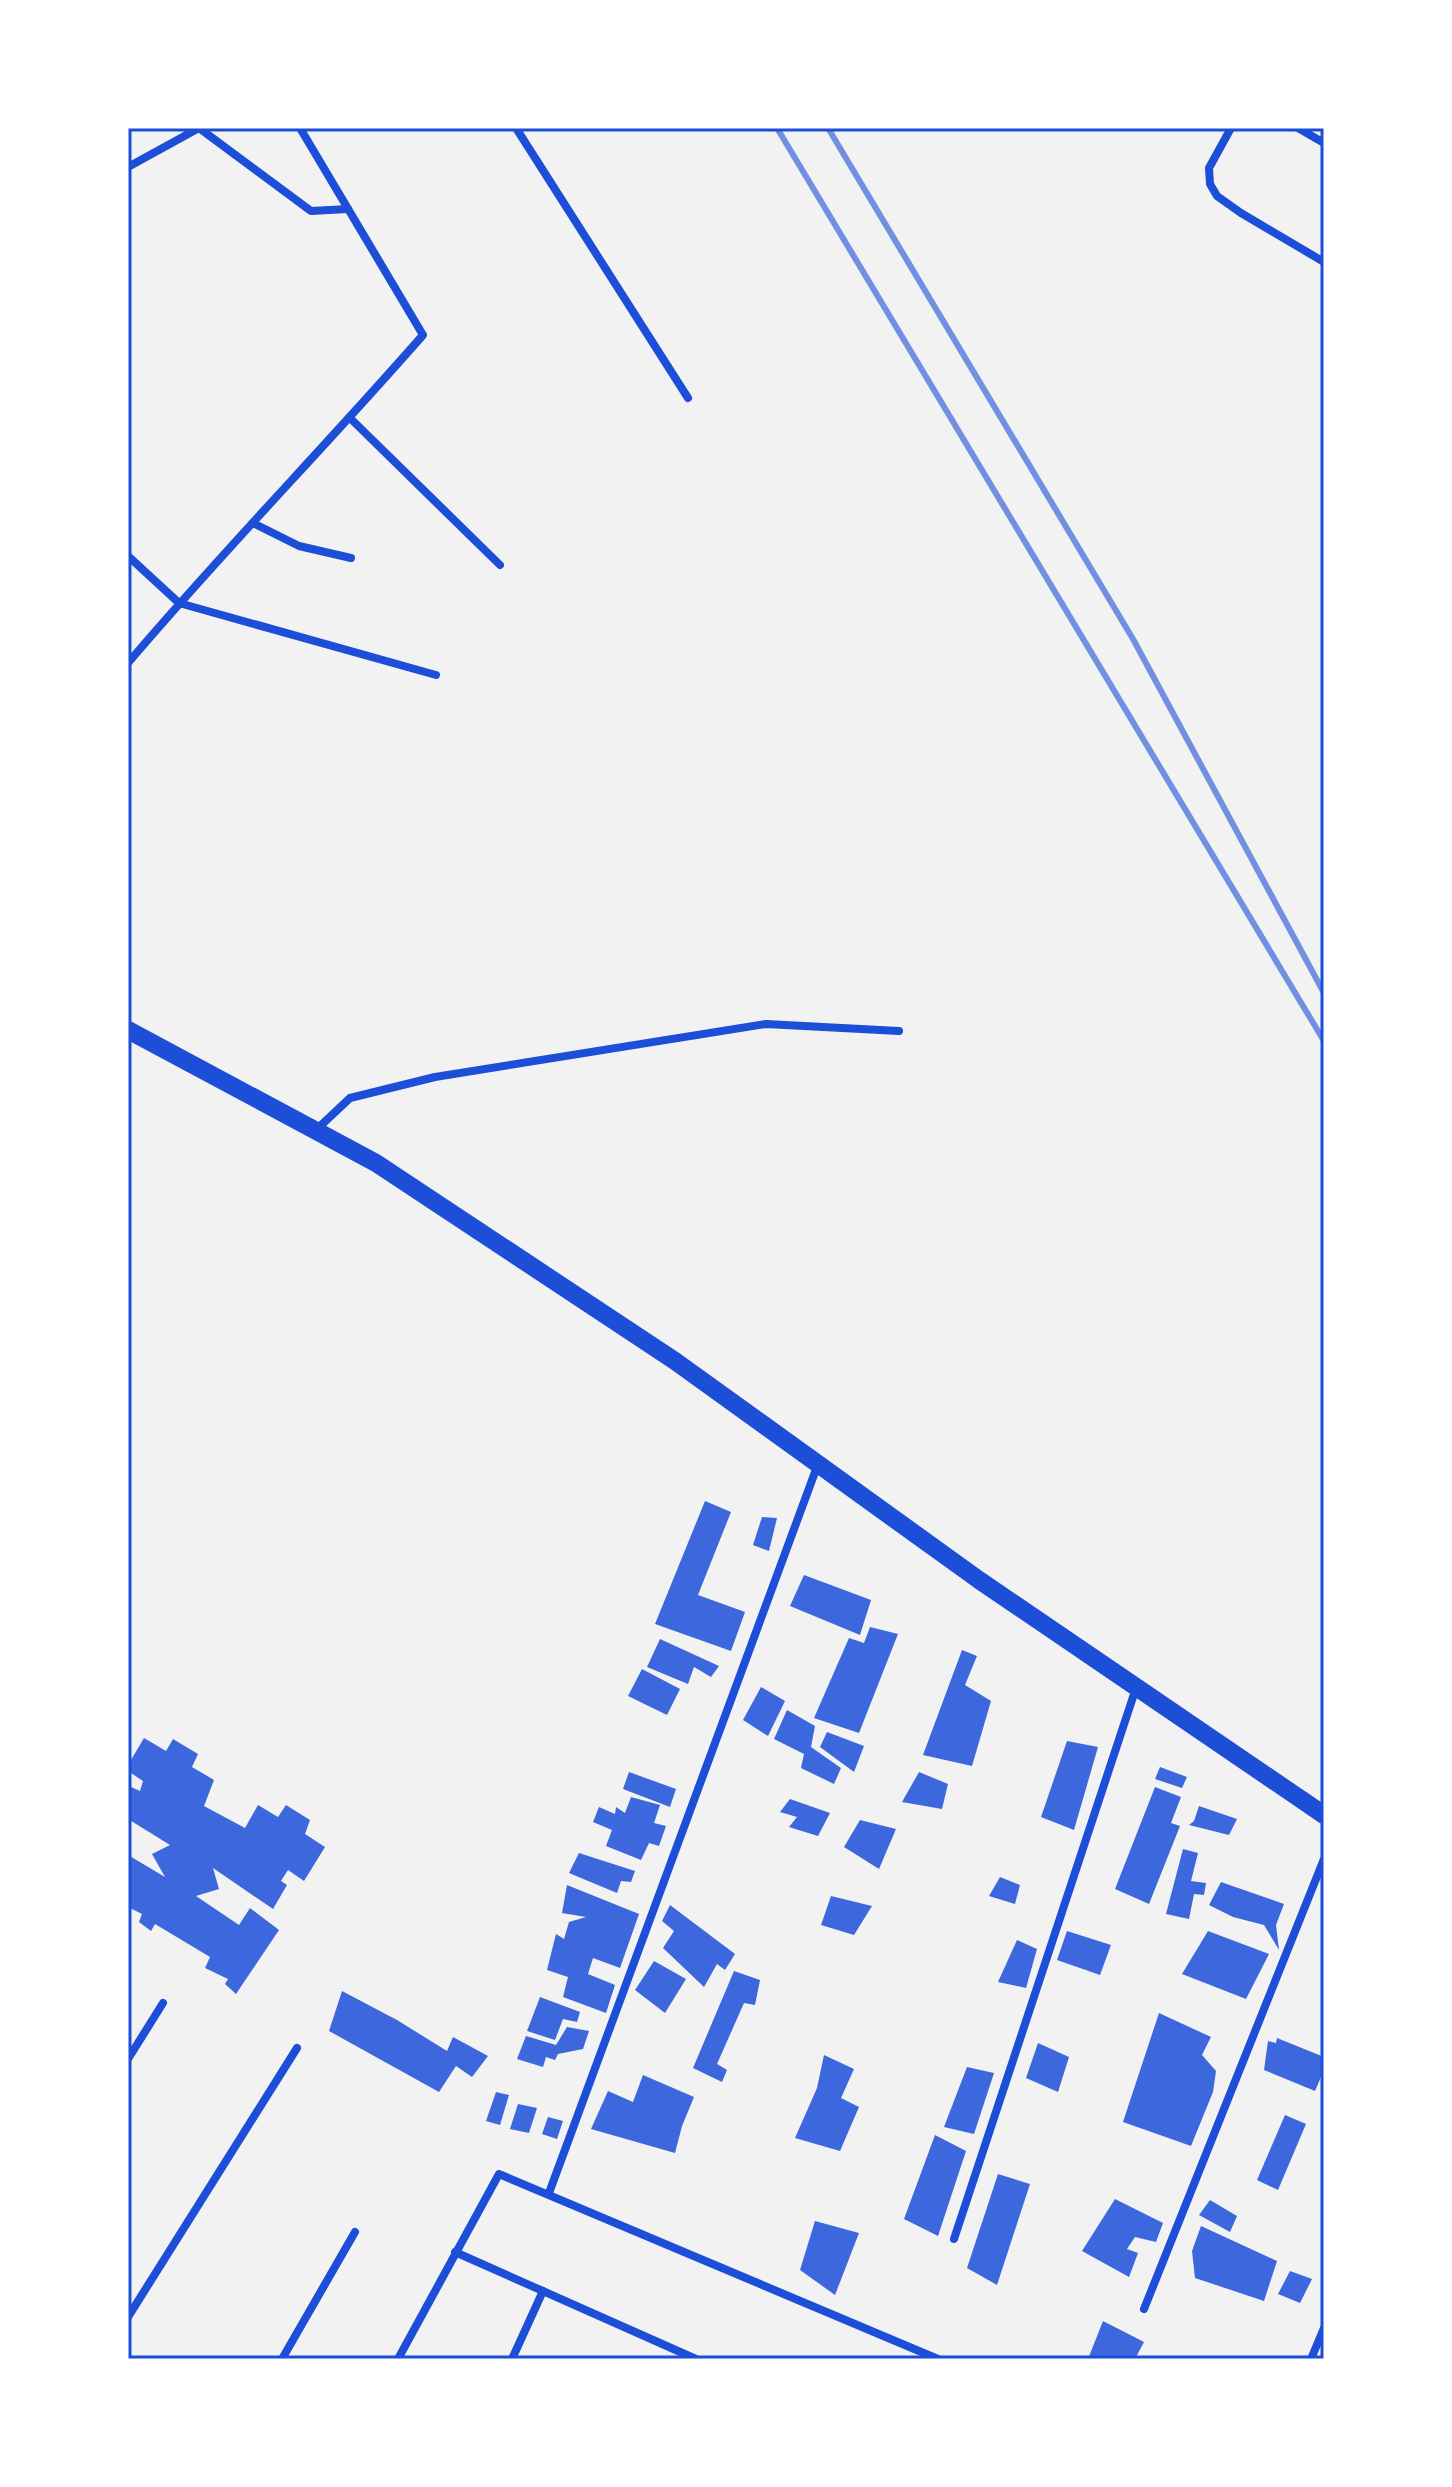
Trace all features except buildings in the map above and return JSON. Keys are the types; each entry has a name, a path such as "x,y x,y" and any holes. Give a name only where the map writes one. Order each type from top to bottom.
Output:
{"main road":[{"path":"128,1030 376,1163 675,1361 979,1580 1324,1815"}],"street":[{"path":"128,167 199,128 311,211 348,209"},
{"path":"128,663 423,335 300,128"},
{"path":"516,128 688,398"},
{"path":"1231,128 1209,168 1210,184 1217,196 1324,262"},
{"path":"1298,128 1324,143"},
{"path":"350,418 500,565"},
{"path":"253,523 299,546 351,558"},
{"path":"128,556 179,603 436,675"},
{"path":"316,1130 350,1098 435,1077 766,1024 899,1031"},
{"path":"549,2193 818,1464"},
{"path":"954,2239 1137,1687"},
{"path":"1144,2309 1324,1859"},
{"path":"128,2059 163,2003"},
{"path":"128,2317 297,2048"},
{"path":"398,2359 499,2174 938,2359"},
{"path":"282,2359 355,2232"},
{"path":"455,2252 696,2359"},
{"path":"512,2359 543,2291"},
{"path":"1311,2359 1324,2328"}],"railway":[{"path":"777,128 1324,1041"},
{"path":"828,128 1133,639 1324,993"}]}
